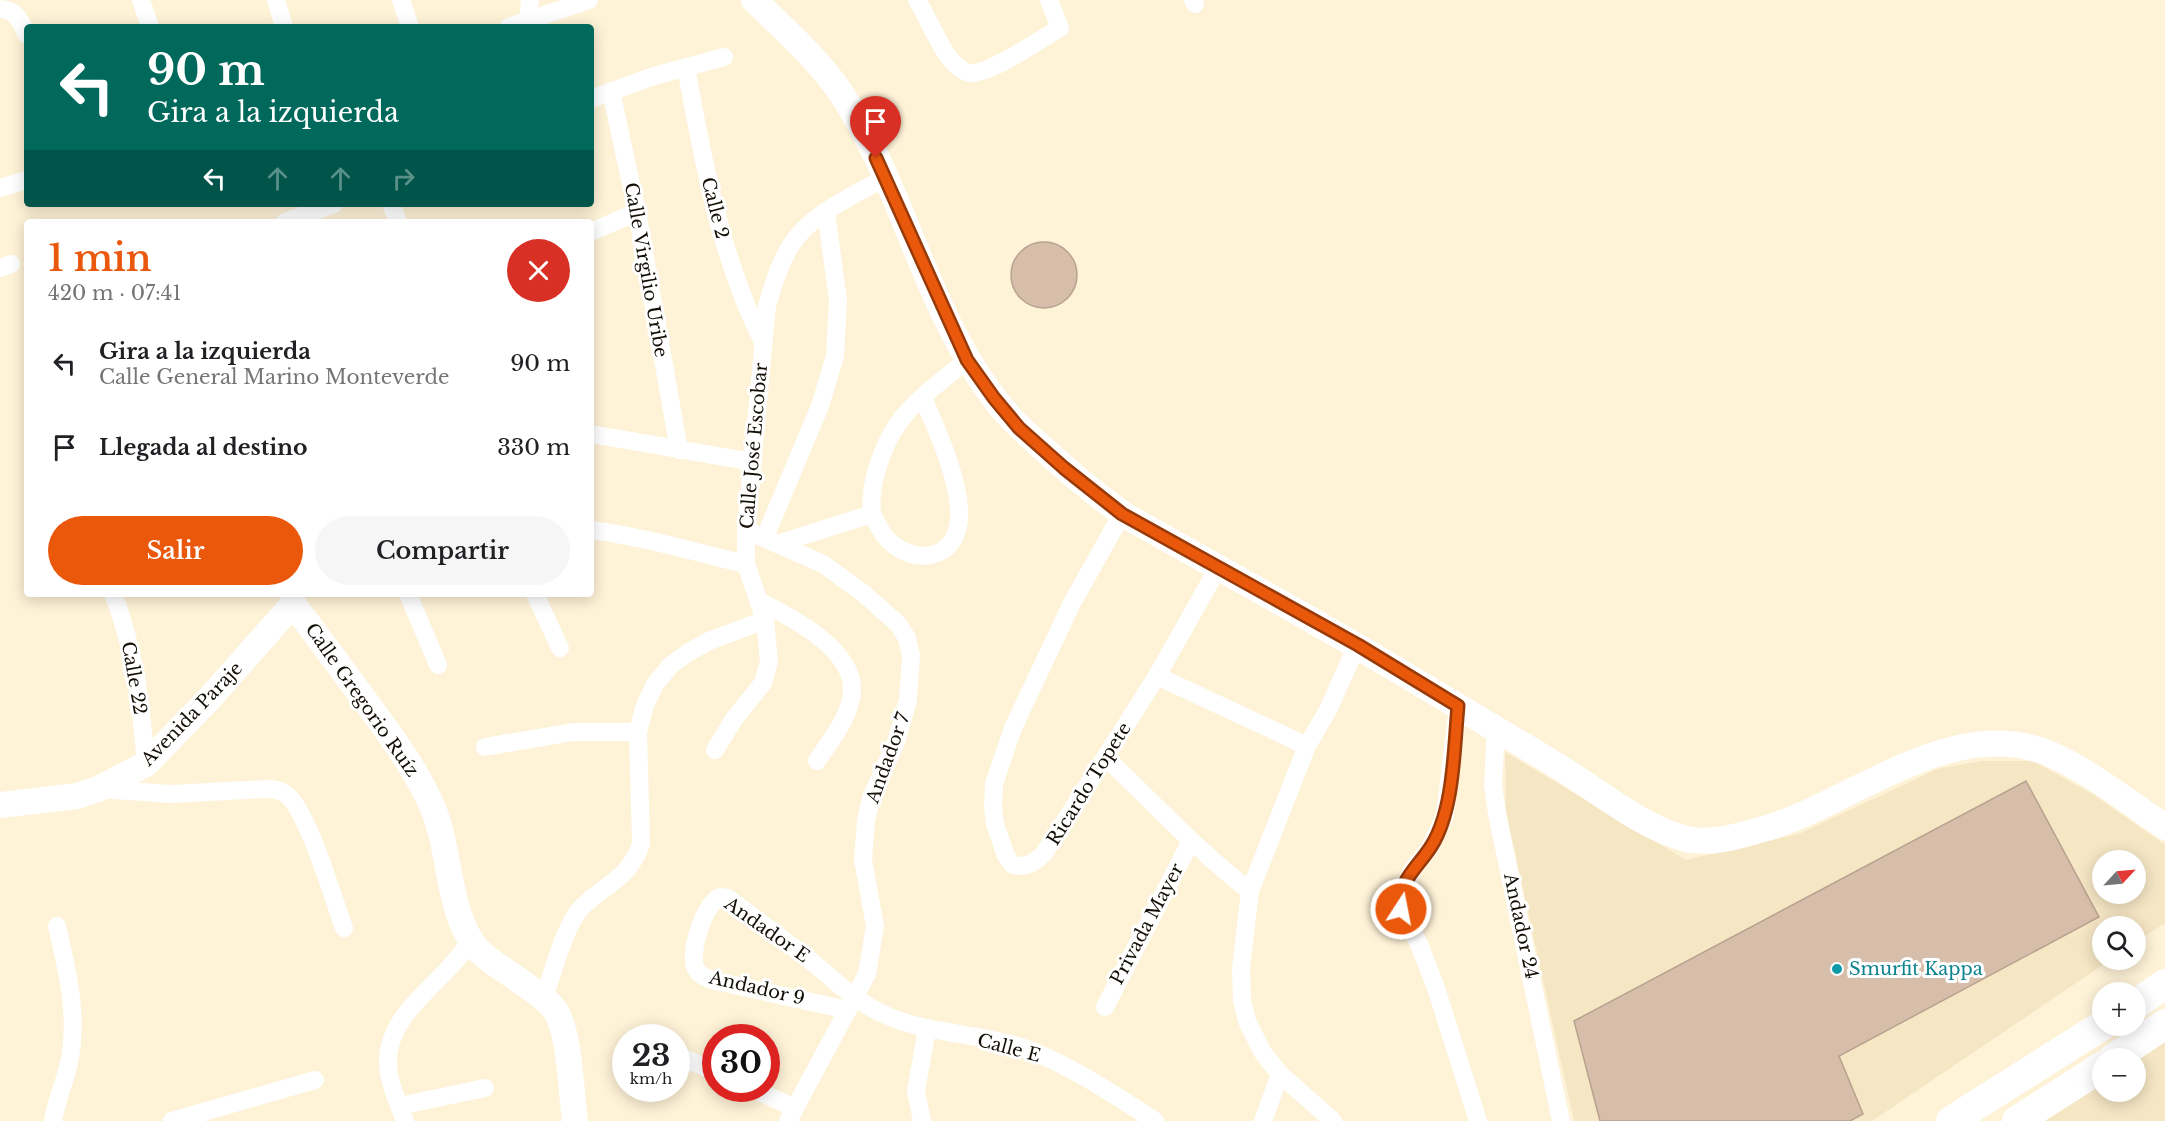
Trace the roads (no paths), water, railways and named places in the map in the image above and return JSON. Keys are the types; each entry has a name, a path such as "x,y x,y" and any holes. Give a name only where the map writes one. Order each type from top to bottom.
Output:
{"main road":[{"path":"2146,997 2165,984"},
{"path":"2129,1048 2165,1024"},
{"path":"1951,1121 2092,1032"},
{"path":"2017,1121 2092,1073"}],"street":[{"path":"141,0 149,24"},
{"path":"276,0 283,24"},
{"path":"401,0 409,24"},
{"path":"528,21 530,0"},
{"path":"518,24 589,0"},
{"path":"754,0 791,35 838,90 857,120 886,177 967,360 1019,428 1064,468 1122,514 1358,645 1641,819 1687,839 1709,842 1737,837 1785,823 1927,757 1954,748 2007,745 2048,753 2073,766 2165,827"},
{"path":"917,0 950,58 960,69 969,73 994,66 1060,28 1049,0"},
{"path":"0,9 5,9 18,16 24,29"},
{"path":"594,98 686,67 724,57"},
{"name":"Calle 2","path":"686,67 698,136 725,246 749,315 763,343"},
{"name":"Calle Virgilio Uribe","path":"611,91 637,212 679,450"},
{"name":"Calle José Escobar","path":"715,750 734,719 763,683 769,661 765,620 746,564 746,530 766,306 776,276 792,244 826,212 886,177"},
{"path":"0,188 24,181"},
{"path":"293,219 326,207"},
{"path":"594,231 637,212"},
{"path":"771,541 820,406 835,356 838,300 826,212"},
{"path":"923,398 939,436 955,484 959,504 959,521 950,545 926,556 909,555 896,548 884,536 872,514 874,488 881,457 892,433 906,414 923,398 967,360"},
{"path":"594,435 753,462"},
{"path":"771,541 872,514"},
{"name":"Ricardo Topete","path":"1122,514 1072,603 1013,728 994,784 995,824 1006,856 1013,866 1029,865 1037,861 1045,852 1157,676 1218,568"},
{"name":"Andador 7","path":"746,530 823,564 863,593 898,624 910,646 911,674 908,700 896,742 871,798 866,821 863,861 875,926 867,974 792,1114"},
{"path":"594,531 670,544 746,564"},
{"name":"Calle 22","path":"114,597 132,652 146,764"},
{"path":"409,597 438,665"},
{"path":"536,597 560,648"},
{"name":"Avenida Paraje","path":"0,805 77,796 98,789 146,764 201,707 290,599"},
{"name":"Calle Gregorio Ruíz","path":"290,599 387,730 420,782 433,808 443,838 460,914 471,941 486,957 544,998 554,1008 563,1030 575,1121"},
{"path":"759,601 800,622 831,647 842,661 850,677 852,690 848,708 817,761"},
{"path":"544,998 570,924 582,908 635,861 641,844 638,732 644,708 655,684 671,665 688,652 709,641 765,620"},
{"path":"1333,1121 1280,1074 1252,1035 1242,1000 1241,968 1250,891 1307,746 1328,710 1358,645"},
{"path":"1157,676 1307,746"},
{"path":"1458,706 1445,815 1431,846 1413,869 1400,896 1401,909 1419,944 1436,988 1479,1121"},
{"name":"Andador 24","path":"1496,729 1493,784 1497,814 1561,1121"},
{"path":"485,747 573,732 638,732"},
{"path":"1106,758 1216,865 1250,891"},
{"path":"98,789 171,794 267,789 282,791 299,809 307,826 344,928"},
{"name":"Privada Mayer","path":"1105,1007 1191,841"},
{"name":"Andador E","path":"695,943 712,901 724,897 814,963 851,1004"},
{"path":"53,1121 70,1059 73,1034 71,992 57,926"},
{"path":"471,941 450,967 413,1004 399,1025 389,1048 388,1063 391,1082 402,1113 485,1088"},
{"name":"Andador 9","path":"695,943 694,963 702,976 711,980 851,1004"},
{"name":"Calle E","path":"851,1004 909,1025 1015,1045 1050,1059 1130,1104 1155,1121"},
{"path":"922,1121 916,1091 927,1029"},
{"path":"1263,1121 1280,1074"},
{"path":"172,1121 227,1113 315,1080"},
{"path":"773,1102 792,1114"}],"place":[{"name":"Smurfit Kappa","path":"1837,969"}]}
